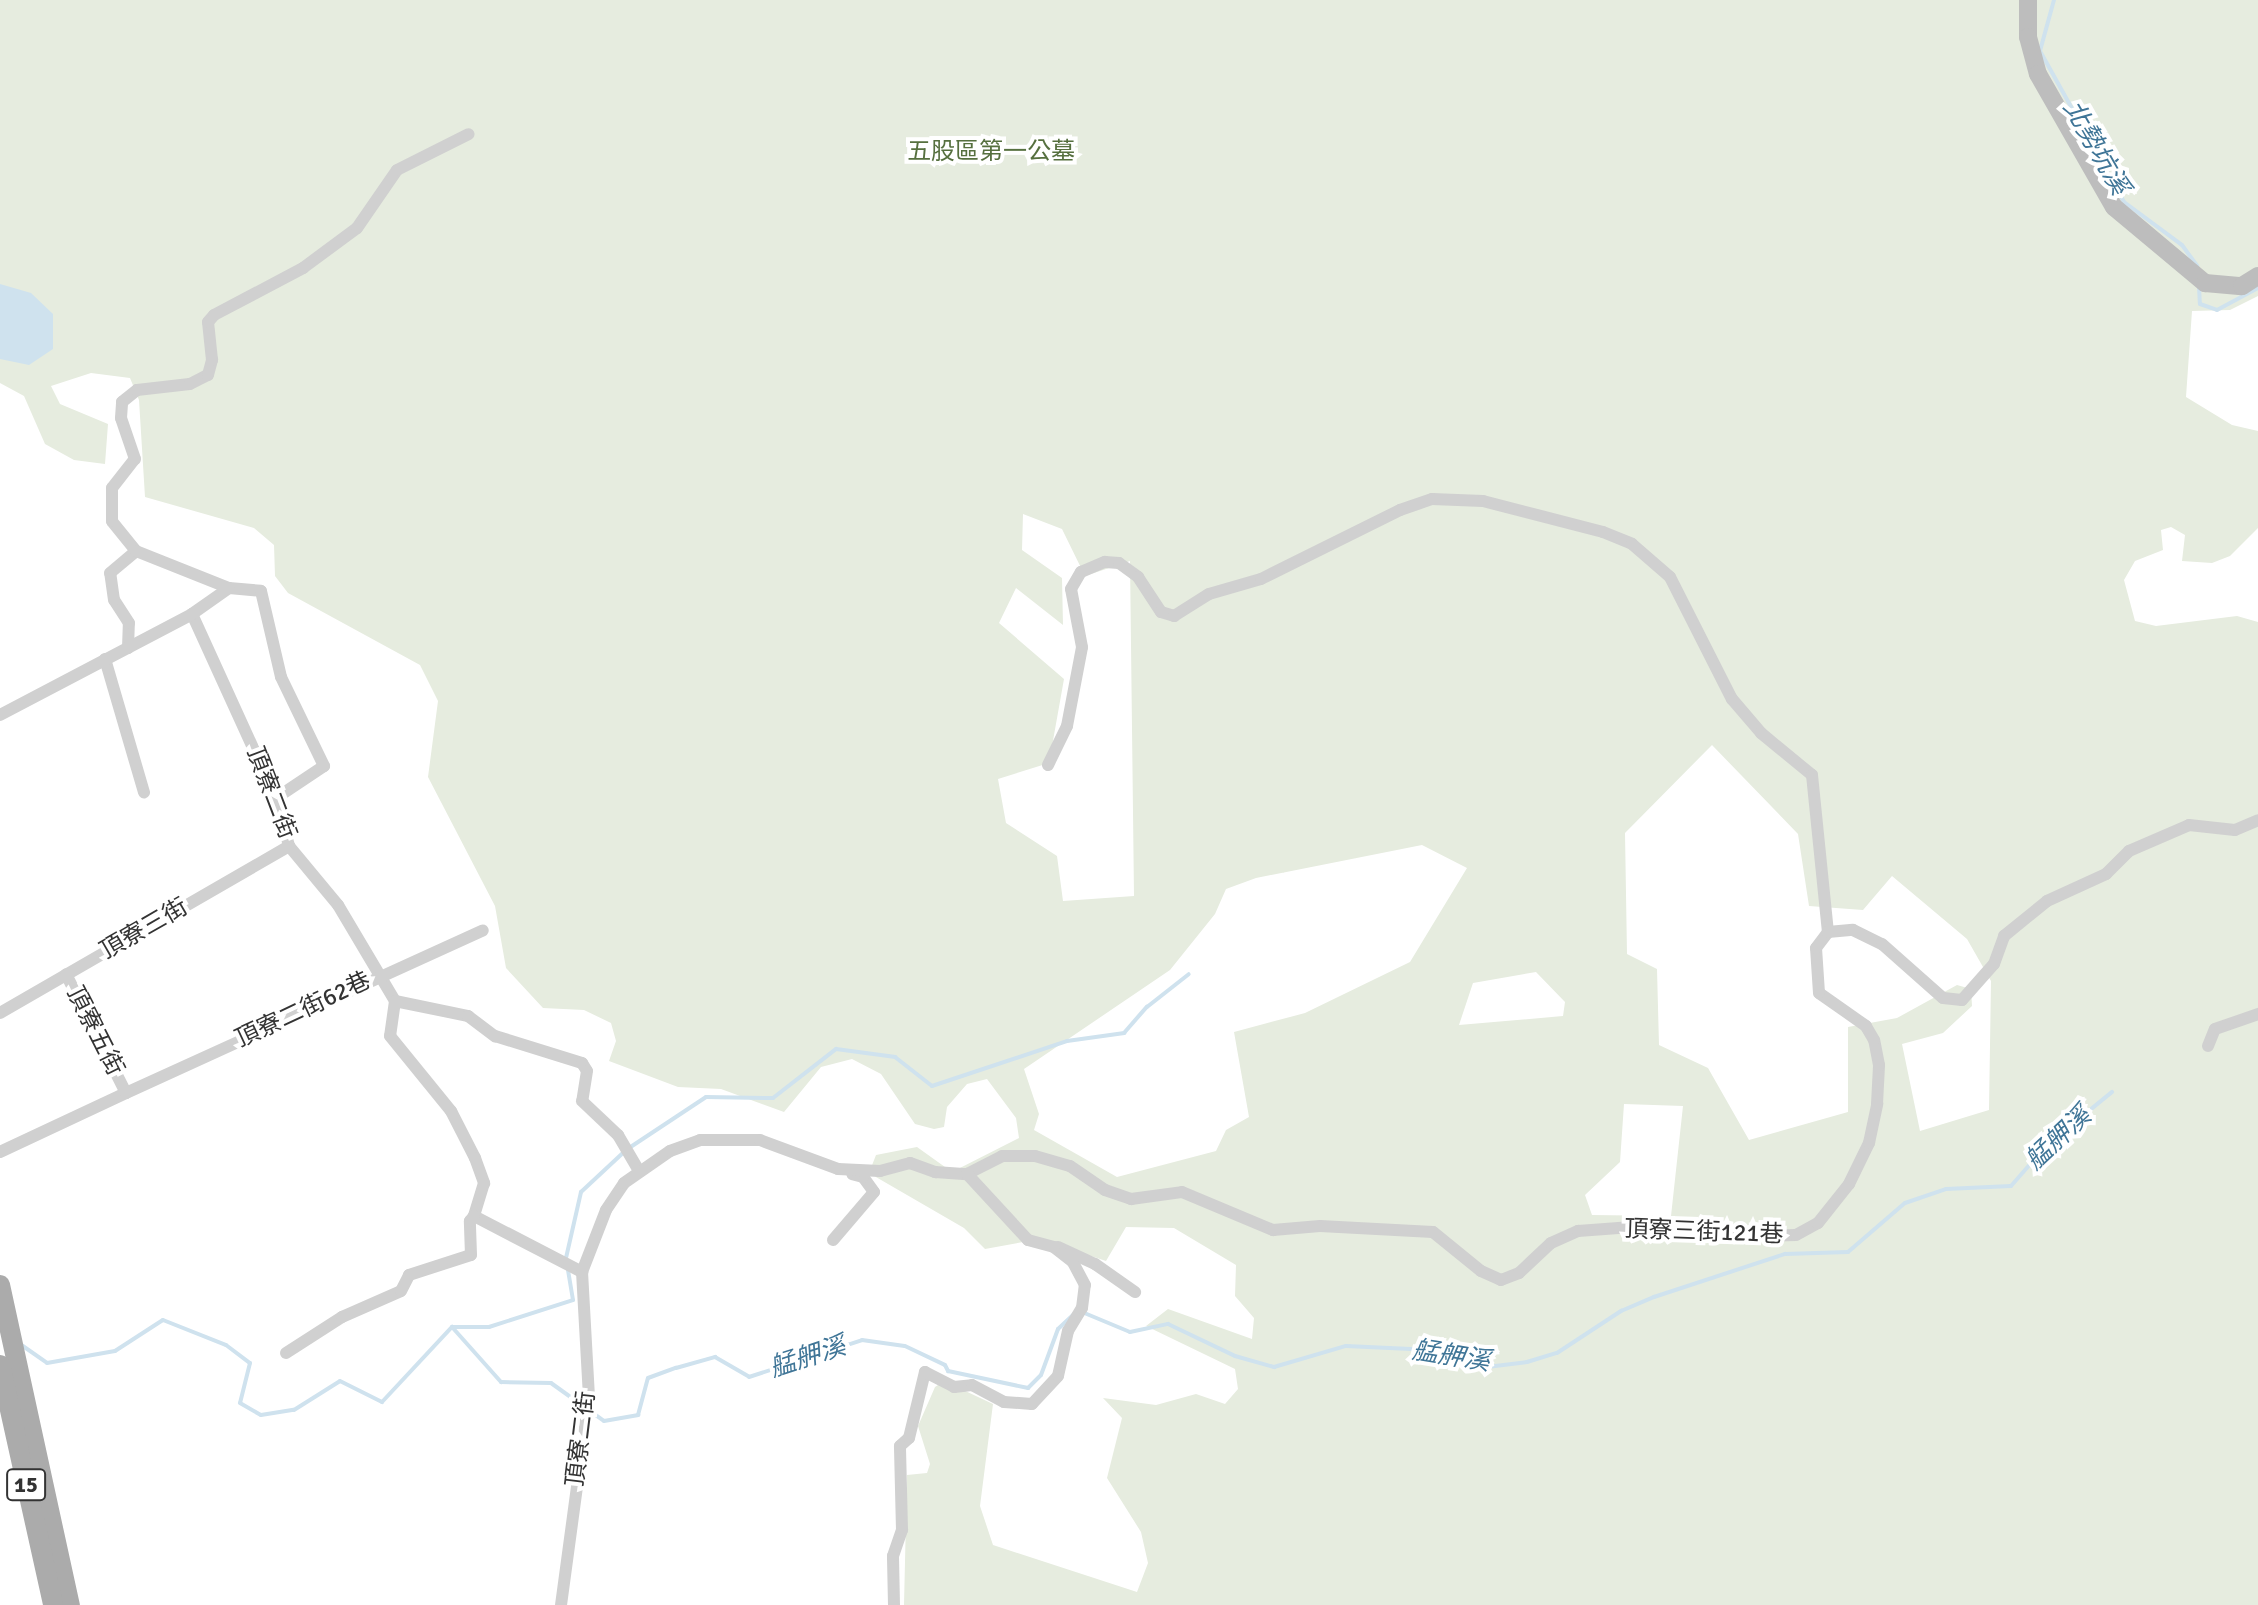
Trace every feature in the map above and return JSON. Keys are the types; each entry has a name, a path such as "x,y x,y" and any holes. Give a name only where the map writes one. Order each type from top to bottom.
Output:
{"main road":[{"name":"15","path":"1,1288 70,1605"},
{"name":"15","path":"0,1365 53,1605"}],"street":[{"path":"2028,0 2028,37 2038,74 2114,207 2205,283 2242,286 2258,276"},
{"path":"276,798 324,766 281,677 261,591 229,588 136,551 112,521 112,488 135,459 121,418 122,402 137,390 190,384 208,375 212,360 208,322 214,315 303,268 357,228 397,170 469,134"},
{"path":"1048,765 1067,726 1082,647 1071,589 1081,572 1105,562 1119,563 1138,577 1161,612 1174,616 1209,594 1261,579 1400,510 1432,499 1483,501 1603,532 1632,544 1670,577 1732,699 1761,733 1812,775 1828,932 1853,930 1882,944 1925,986 1943,998 1962,1000 1994,964 2004,936 2047,901 2106,874 2129,851 2189,825 2235,830 2258,820"},
{"path":"128,648 129,623 114,600 110,573 136,551"},
{"path":"0,715 192,614 229,588"},
{"name":"頂寮二街","path":"192,614 276,798 289,846 338,905 395,1001"},
{"path":"105,659 144,792"},
{"name":"頂寮三街","path":"0,1013 289,846"},
{"name":"頂寮二街62巷","path":"126,1093 379,974 483,930"},
{"name":"頂寮三街121巷","path":"967,1174 1002,1156 1035,1156 1070,1166 1105,1190 1131,1199 1182,1192 1273,1230 1320,1226 1433,1232 1481,1271 1501,1280 1519,1273 1551,1243 1578,1231 1659,1225 1754,1236 1796,1235 1818,1223 1849,1184 1869,1143 1877,1104 1879,1065 1874,1040 1846,1009 1819,993 1816,948 1828,932"},
{"name":"頂寮五街","path":"0,1152 126,1093 66,974"},
{"path":"286,1353 342,1317 401,1291 409,1275 471,1255 470,1221 484,1183 451,1111 390,1036 395,1001 468,1016 495,1036 582,1063 587,1071 582,1101 618,1135 635,1166 700,1140 760,1140 863,1177 874,1192 833,1240"},
{"path":"2208,1046 2215,1029 2258,1014"},
{"path":"838,1169 880,1171 910,1163 935,1172 967,1174 1028,1240 1085,1258 1135,1292"},
{"name":"頂寮二街","path":"561,1605 589,1397 582,1272 606,1210 635,1166"},
{"path":"474,1216 582,1272"},
{"path":"894,1605 893,1556 902,1530 900,1446 909,1438 925,1372 954,1387 972,1385 1004,1402 1032,1404 1058,1376 1085,1285 1073,1262 1054,1247"}],"green space":[{"name":"五股區第一公墓","path":"0,0 2258,0 2258,296 2230,310 2192,311 2186,397 2232,425 2258,431 2258,528 2230,556 2212,563 2182,561 2185,535 2171,527 2161,530 2163,550 2135,561 2124,580 2135,621 2156,626 2237,616 2258,622 2258,1605 904,1605 907,1475 927,1473 930,1464 918,1426 935,1387 944,1381 993,1404 980,1506 993,1545 1137,1592 1148,1563 1141,1532 1107,1478 1122,1418 1103,1398 1156,1405 1196,1394 1225,1404 1238,1389 1235,1369 1146,1326 1168,1309 1252,1339 1254,1318 1235,1296 1236,1265 1174,1228 1126,1227 1106,1261 1040,1239 985,1249 964,1228 869,1173 876,1155 917,1147 952,1172 1019,1138 1016,1118 987,1079 967,1084 947,1107 944,1127 934,1129 915,1124 881,1074 852,1059 821,1067 784,1112 721,1089 678,1087 609,1061 616,1041 611,1023 584,1010 543,1008 506,968 495,906 428,777 438,701 420,665 288,593 275,576 274,545 254,528 145,497 139,400 130,378 91,373 51,386 60,404 108,424 105,464 74,460 45,444 24,396 0,383","holes":["1023,514 1062,529 1085,576 1130,561 1134,896 1063,901 1057,856 1006,823 998,779 1049,763 1064,679 999,623 1016,588 1063,625 1062,578 1022,550","1712,745 1798,834 1809,906 1863,910 1892,876 1967,939 1991,981 1989,1110 1920,1131 1902,1044 1943,1033 1972,1006 1971,989 1957,985 1897,1018 1848,1027 1848,1112 1749,1140 1708,1068 1659,1045 1657,969 1627,954 1625,833","1422,845 1467,868 1410,962 1305,1013 1234,1032 1249,1117 1226,1130 1216,1151 1117,1177 1034,1130 1039,1114 1024,1069 1170,970 1215,914 1226,889 1256,878","1536,972 1565,1002 1563,1016 1459,1025 1473,983","1624,1104 1683,1106 1671,1216 1592,1215 1585,1195 1620,1162"]}],"water":[{"path":"0,284 31,293 53,314 53,349 29,365 0,359"}],"waterway":[{"name":"北勢坑溪","path":"2054,0 2040,51 2124,202 2182,245 2197,266"},
{"name":"北勢坑溪","path":"2199,287 2200,304 2217,310 2258,288"},
{"path":"452,1327 489,1327 573,1300 566,1258 581,1192 626,1150 706,1097 773,1098 836,1049 895,1057 932,1086 1067,1041 1124,1033 1147,1007 1189,974"},
{"name":"艋舺溪","path":"1082,1312 1130,1332 1168,1324 1235,1356 1274,1367 1346,1346 1411,1349 1487,1367 1527,1362 1557,1353 1621,1311 1654,1297 1785,1254 1848,1252 1905,1203 1946,1189 2011,1186 2047,1145 2112,1092"},
{"name":"艋舺溪","path":"20,1344 47,1363 115,1351 163,1320 226,1345 250,1363 240,1403 261,1415 294,1410 340,1381 382,1402 452,1327 501,1382 551,1383 604,1421 638,1415 648,1378 676,1368 715,1357 749,1377 862,1340 905,1346 945,1365 948,1371 1028,1388 1041,1375 1058,1329 1074,1314"}]}
